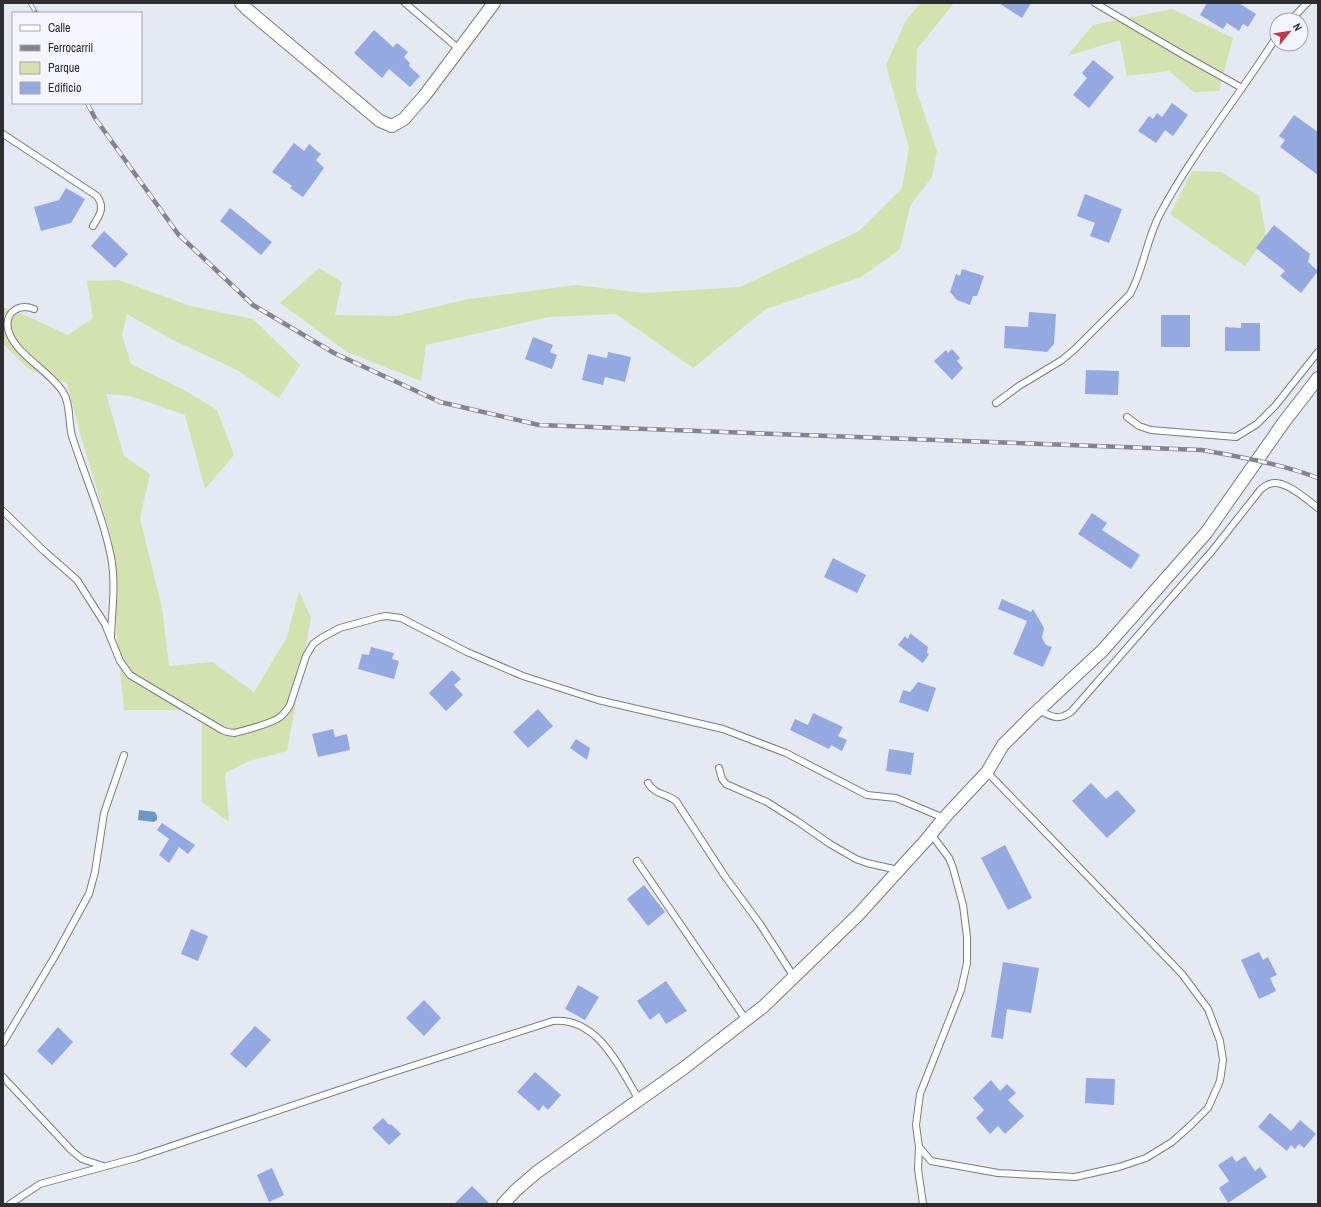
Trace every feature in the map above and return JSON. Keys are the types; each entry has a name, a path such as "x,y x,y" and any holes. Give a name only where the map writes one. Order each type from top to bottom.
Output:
{"street":[{"path":"241,3 380,121 392,126 404,119 425,95 494,3"},
{"path":"503,1204 516,1190 537,1172 684,1068 764,1006 858,915 987,772 1003,745 1103,650 1206,533 1284,422 1318,378"}],"lane":[{"path":"405,3 459,49"},
{"path":"1095,3 1242,88"},
{"path":"1299,12 1307,3"},
{"path":"996,403 1019,386 1062,360 1130,294 1135,285 1151,234 1172,192 1269,48"},
{"path":"3,134 97,196 100,201 101,213 94,226"},
{"path":"34,309 20,307 14,310 8,319 8,329 11,337 22,352 53,379 66,398 72,436 106,536 111,558 113,593 111,640"},
{"path":"1127,417 1140,426 1151,430 1236,437 1257,424 1275,406 1318,352"},
{"path":"1039,710 1050,716 1058,718 1064,717 1071,712 1212,551 1261,489 1269,484 1279,483 1302,496 1318,508"},
{"path":"3,511 44,551 77,580 105,624 120,661 130,675 222,730 234,733 270,722 279,718 286,712 290,705 306,656 313,644 323,637 340,628 380,616 394,617 401,618 467,652 523,676 598,700 723,729 786,753 867,795 896,798 944,818"},
{"path":"3,1043 55,956 89,894 95,872 104,813 124,755"},
{"path":"719,768 722,779 726,784 767,802 845,853 867,863 898,870"},
{"path":"920,1147 931,1161 998,1173 1075,1177 1112,1169 1146,1158 1172,1142 1208,1108 1220,1080 1223,1060 1220,1041 1208,1009 1182,974 987,772"},
{"path":"648,783 655,792 670,797 676,801 724,875 760,924 794,977"},
{"path":"923,1204 918,1169 920,1147 916,1125 920,1094 961,990 967,963 967,937 963,904 953,868 949,858 931,834"},
{"path":"638,861 746,1020"},
{"path":"10,1204 40,1184 136,1158 378,1077 553,1021 564,1020 576,1024 592,1033 607,1048 639,1100"},
{"path":"3,1077 72,1151 82,1159 104,1166"}],"green space":[{"path":"921,3 954,3 917,49 916,89 937,151 932,177 910,206 900,249 861,277 766,309 693,368 616,314 549,317 426,345 421,381 347,352 280,303 319,268 342,282 335,315 396,316 469,299 576,285 645,293 740,287 859,231 902,188 909,148 886,65 906,20"},
{"path":"1172,9 1233,38 1219,91 1194,92 1169,71 1127,76 1120,40 1067,56 1093,25"},
{"path":"1192,171 1221,172 1259,196 1266,236 1245,266 1170,214"},
{"path":"119,280 190,306 253,319 300,365 279,398 237,370 173,340 127,314 122,335 131,364 184,390 217,410 234,455 205,489 185,415 130,396 106,394 124,456 150,474 140,518 162,608 169,666 212,662 254,692 287,637 299,591 311,618 287,751 249,761 225,773 229,822 202,802 202,710 124,710 116,628 112,539 81,437 67,383 29,369 3,344 3,307 68,335 93,318 87,281"}],"water":[{"path":"139,810 155,812 157,820 154,822 138,820"}],"building":[{"path":"999,3 1031,3 1022,18"},
{"path":"1207,3 1239,3 1256,14 1248,27 1243,24 1239,31 1227,23 1223,29 1200,15"},
{"path":"374,30 393,47 397,43 408,52 404,57 410,63 409,66 420,76 410,87 389,69 382,78 354,53"},
{"path":"1093,60 1114,77 1089,108 1073,95 1087,78 1082,73"},
{"path":"1172,103 1188,115 1173,136 1165,130 1156,143 1138,131 1149,116 1153,119 1157,113 1162,117"},
{"path":"1294,115 1318,132 1318,175 1280,147 1285,140 1279,136"},
{"path":"294,143 304,151 309,144 321,154 316,160 324,168 303,197 290,188 292,186 272,172"},
{"path":"66,188 85,199 71,223 41,231 34,207 59,200"},
{"path":"1085,194 1122,209 1109,243 1090,236 1095,223 1077,216"},
{"path":"230,208 272,242 261,255 220,221"},
{"path":"1274,225 1310,254 1308,262 1318,271 1301,293 1280,276 1285,271 1256,248"},
{"path":"104,231 128,254 115,268 91,246"},
{"path":"962,269 984,276 977,296 973,296 970,305 957,300 950,292 956,274 960,276"},
{"path":"1029,312 1056,314 1054,344 1047,352 1004,348 1005,326 1028,327"},
{"path":"1161,315 1190,315 1190,347 1161,347"},
{"path":"1241,323 1260,323 1260,351 1225,351 1225,327 1241,328"},
{"path":"533,337 553,345 550,352 557,355 552,369 525,359"},
{"path":"952,349 960,358 957,361 963,368 952,380 934,361 946,350 948,353"},
{"path":"608,352 631,357 625,382 605,377 603,385 582,380 588,354 607,358"},
{"path":"1086,370 1119,371 1118,395 1085,394"},
{"path":"1092,513 1107,523 1102,530 1140,555 1131,569 1078,534"},
{"path":"833,558 866,575 857,593 824,577"},
{"path":"1002,599 1031,612 1033,609 1044,628 1042,638 1046,645 1052,647 1043,667 1013,654 1027,621 998,609"},
{"path":"910,633 928,647 927,653 929,654 923,663 898,645 905,636 908,639"},
{"path":"371,647 394,653 392,659 399,661 394,679 358,669 362,654 369,655"},
{"path":"452,670 461,679 454,685 463,695 446,711 429,693"},
{"path":"918,682 936,688 928,712 899,702 903,690 910,692"},
{"path":"538,709 553,726 528,748 513,732"},
{"path":"813,713 843,727 838,736 847,740 842,751 831,745 829,749 790,730 795,719 808,725"},
{"path":"333,729 335,737 347,734 350,750 318,757 312,734"},
{"path":"576,739 590,748 587,760 570,748"},
{"path":"889,749 914,753 911,775 886,771"},
{"path":"1091,783 1106,799 1117,790 1136,811 1107,838 1072,801"},
{"path":"162,823 195,845 188,854 179,847 169,863 159,855 169,839 157,830"},
{"path":"1005,845 1032,898 1008,910 981,858"},
{"path":"644,885 665,912 648,926 627,899"},
{"path":"191,929 208,936 198,961 181,954"},
{"path":"1259,952 1263,960 1268,957 1277,975 1270,978 1276,991 1259,999 1241,960"},
{"path":"1003,962 1039,968 1031,1013 1007,1009 1003,1039 991,1037"},
{"path":"666,981 687,1011 666,1024 659,1013 650,1020 637,1001"},
{"path":"578,985 599,997 585,1020 565,1009"},
{"path":"424,1000 441,1018 424,1036 406,1018"},
{"path":"255,1026 271,1040 246,1068 230,1054"},
{"path":"58,1027 73,1042 52,1065 37,1051"},
{"path":"535,1072 561,1095 548,1110 543,1105 539,1111 517,1092"},
{"path":"1086,1078 1115,1079 1114,1105 1085,1103"},
{"path":"991,1080 1000,1091 1007,1084 1016,1093 1008,1100 1024,1116 1005,1134 998,1126 990,1134 976,1118 984,1110 973,1098"},
{"path":"1270,1113 1291,1131 1300,1120 1316,1134 1304,1148 1299,1144 1295,1149 1291,1145 1287,1151 1258,1127"},
{"path":"383,1118 389,1125 391,1124 401,1134 389,1145 372,1128"},
{"path":"1232,1156 1236,1162 1245,1156 1255,1171 1260,1167 1267,1177 1228,1203 1219,1188 1229,1181 1218,1165"},
{"path":"272,1168 284,1195 269,1202 257,1175"},
{"path":"472,1186 490,1204 454,1204"}],"railway":[{"path":"30,3 35,12"},
{"path":"88,104 95,118 178,234 253,305 334,353 440,402 539,425 1202,450 1246,458 1318,478"}]}
